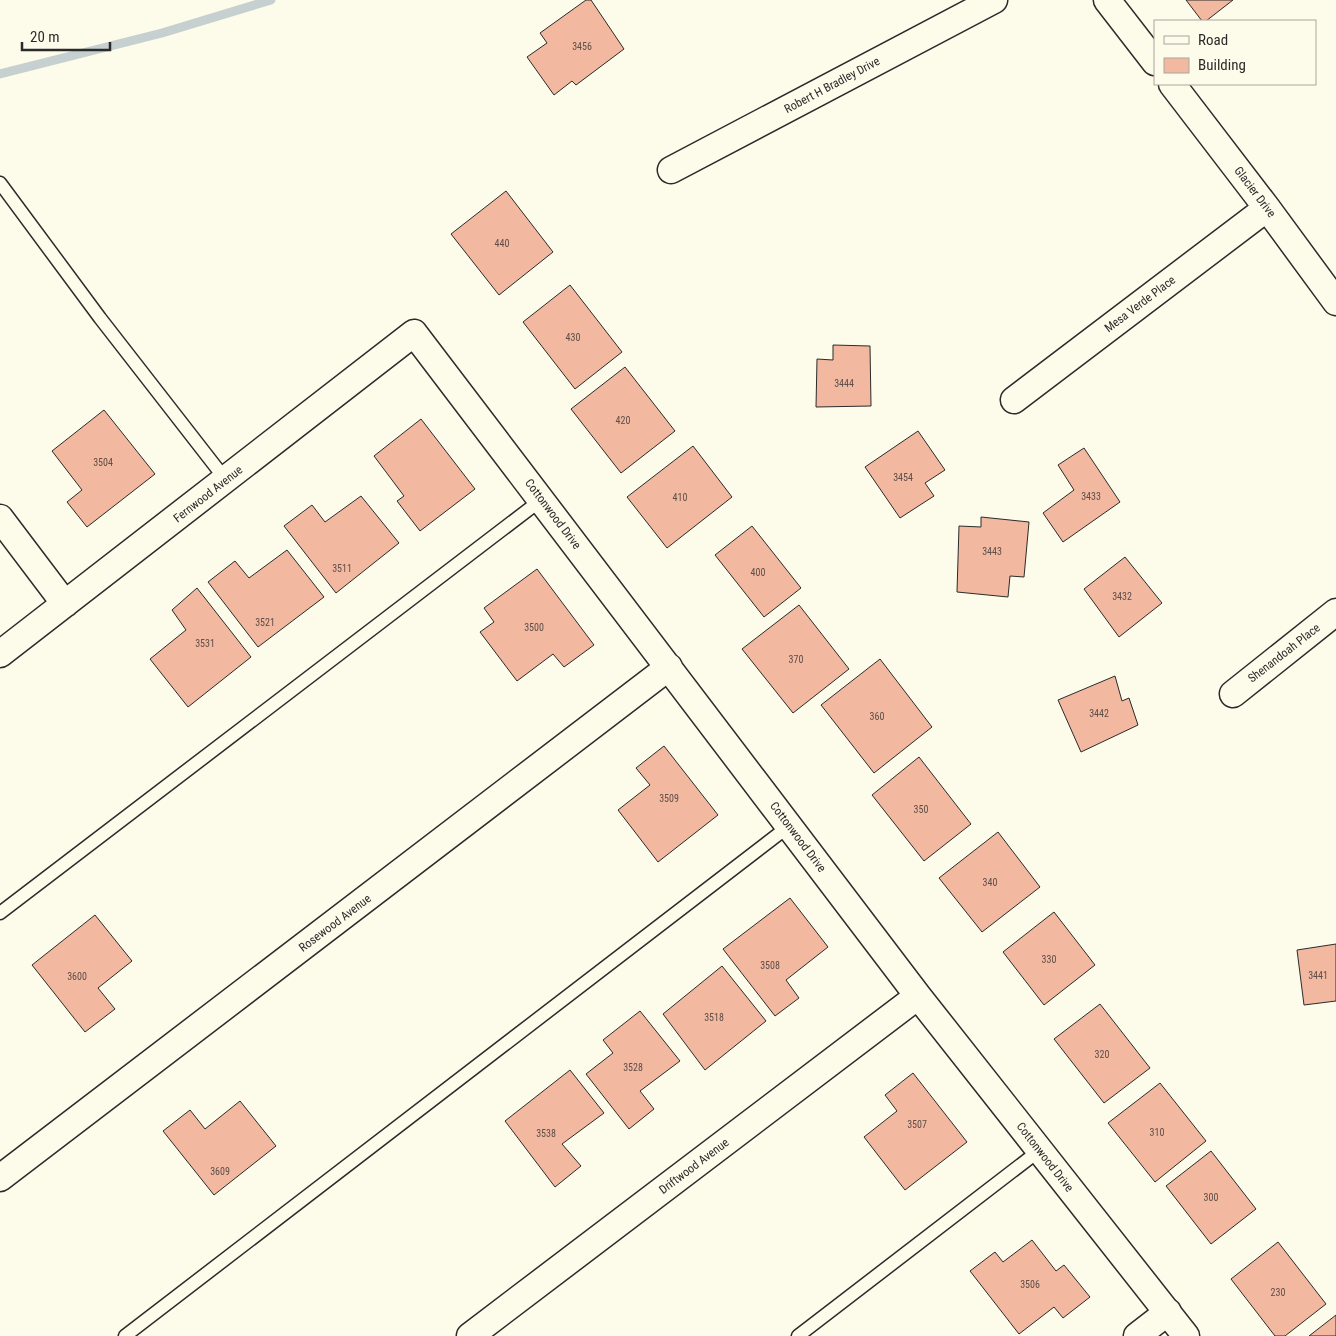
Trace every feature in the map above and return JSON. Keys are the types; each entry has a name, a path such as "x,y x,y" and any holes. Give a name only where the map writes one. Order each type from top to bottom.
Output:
{"street":[{"name":"Robert H Bradley Drive","path":"671,170 994,0"},
{"path":"1107,0 1154,61"},
{"name":"Glacier Drive","path":"1173,85 1336,302"},
{"name":"Mesa Verde Place","path":"1014,400 1267,208"},
{"name":"Fernwood Avenue","path":"0,654 414,333"},
{"name":"Cottonwood Drive","path":"414,333 918,996 1186,1336"},
{"path":"0,518 65,604"},
{"name":"Shenandoah Place","path":"1233,694 1336,612"},
{"name":"Rosewood Avenue","path":"0,1178 669,667"},
{"name":"Driftwood Avenue","path":"470,1336 918,996"},
{"path":"1136,1336 1168,1312"}],"lane":[{"path":"0,184 100,318 226,480"},
{"path":"0,913 541,500"},
{"path":"125,1336 790,826"},
{"path":"798,1336 1040,1150"}],"building":[{"path":"586,0 591,0 624,49 576,85 572,81 554,95 527,57 547,43 540,33"},
{"path":"1186,0 1233,0 1207,20 1201,20"},
{"path":"506,191 553,252 499,295 451,234"},
{"path":"570,285 622,352 575,389 523,322"},
{"path":"833,345 870,346 871,406 816,407 817,359 833,360"},
{"path":"625,367 675,431 621,473 571,409"},
{"path":"104,410 155,474 87,527 67,502 82,490 52,451"},
{"path":"421,419 475,489 420,531 397,501 404,496 374,456"},
{"path":"918,431 945,470 925,483 934,496 900,518 865,467"},
{"path":"693,446 732,497 667,548 627,497"},
{"path":"1084,448 1120,502 1063,542 1043,513 1074,490 1058,465"},
{"path":"361,496 399,543 336,593 284,526 312,505 325,522"},
{"path":"981,517 1029,522 1024,577 1010,576 1008,597 957,592 959,526 981,527"},
{"path":"752,526 801,588 764,617 715,555"},
{"path":"287,550 324,597 258,647 208,582 235,561 249,578"},
{"path":"1125,557 1162,603 1119,637 1084,589"},
{"path":"537,569 594,645 564,667 553,654 517,681 480,632 494,622 484,608"},
{"path":"197,588 251,657 188,707 150,659 186,630 172,610"},
{"path":"799,605 849,669 793,713 742,649"},
{"path":"880,659 932,727 874,773 821,705"},
{"path":"1115,676 1122,701 1129,698 1138,725 1081,752 1058,700"},
{"path":"664,746 718,815 658,862 618,810 650,785 636,768"},
{"path":"919,757 971,824 924,861 872,795"},
{"path":"998,832 1040,887 982,932 939,878"},
{"path":"790,898 828,947 786,980 799,998 775,1016 723,949"},
{"path":"1054,912 1095,965 1044,1005 1003,952"},
{"path":"95,915 132,961 98,988 115,1009 85,1032 32,965"},
{"path":"1336,944 1336,1001 1304,1005 1297,950"},
{"path":"722,966 766,1021 705,1070 663,1014"},
{"path":"1100,1004 1150,1068 1104,1103 1054,1039"},
{"path":"640,1011 680,1061 640,1091 654,1109 629,1129 586,1074 613,1053 603,1040"},
{"path":"570,1070 604,1113 562,1144 581,1166 555,1187 505,1121"},
{"path":"913,1073 967,1142 905,1190 864,1137 897,1111 885,1095"},
{"path":"1160,1083 1206,1141 1155,1182 1108,1123"},
{"path":"240,1101 276,1146 214,1195 163,1131 190,1110 205,1129"},
{"path":"1211,1151 1256,1209 1211,1244 1166,1186"},
{"path":"1032,1240 1056,1271 1064,1265 1090,1297 1063,1318 1054,1307 1019,1334 970,1271 995,1252 1003,1262"},
{"path":"1278,1242 1326,1304 1285,1336 1275,1336 1231,1279"},
{"path":"1336,1315 1336,1336 1309,1336"}],"waterway":[{"path":"0,74 162,33 271,0"}]}
